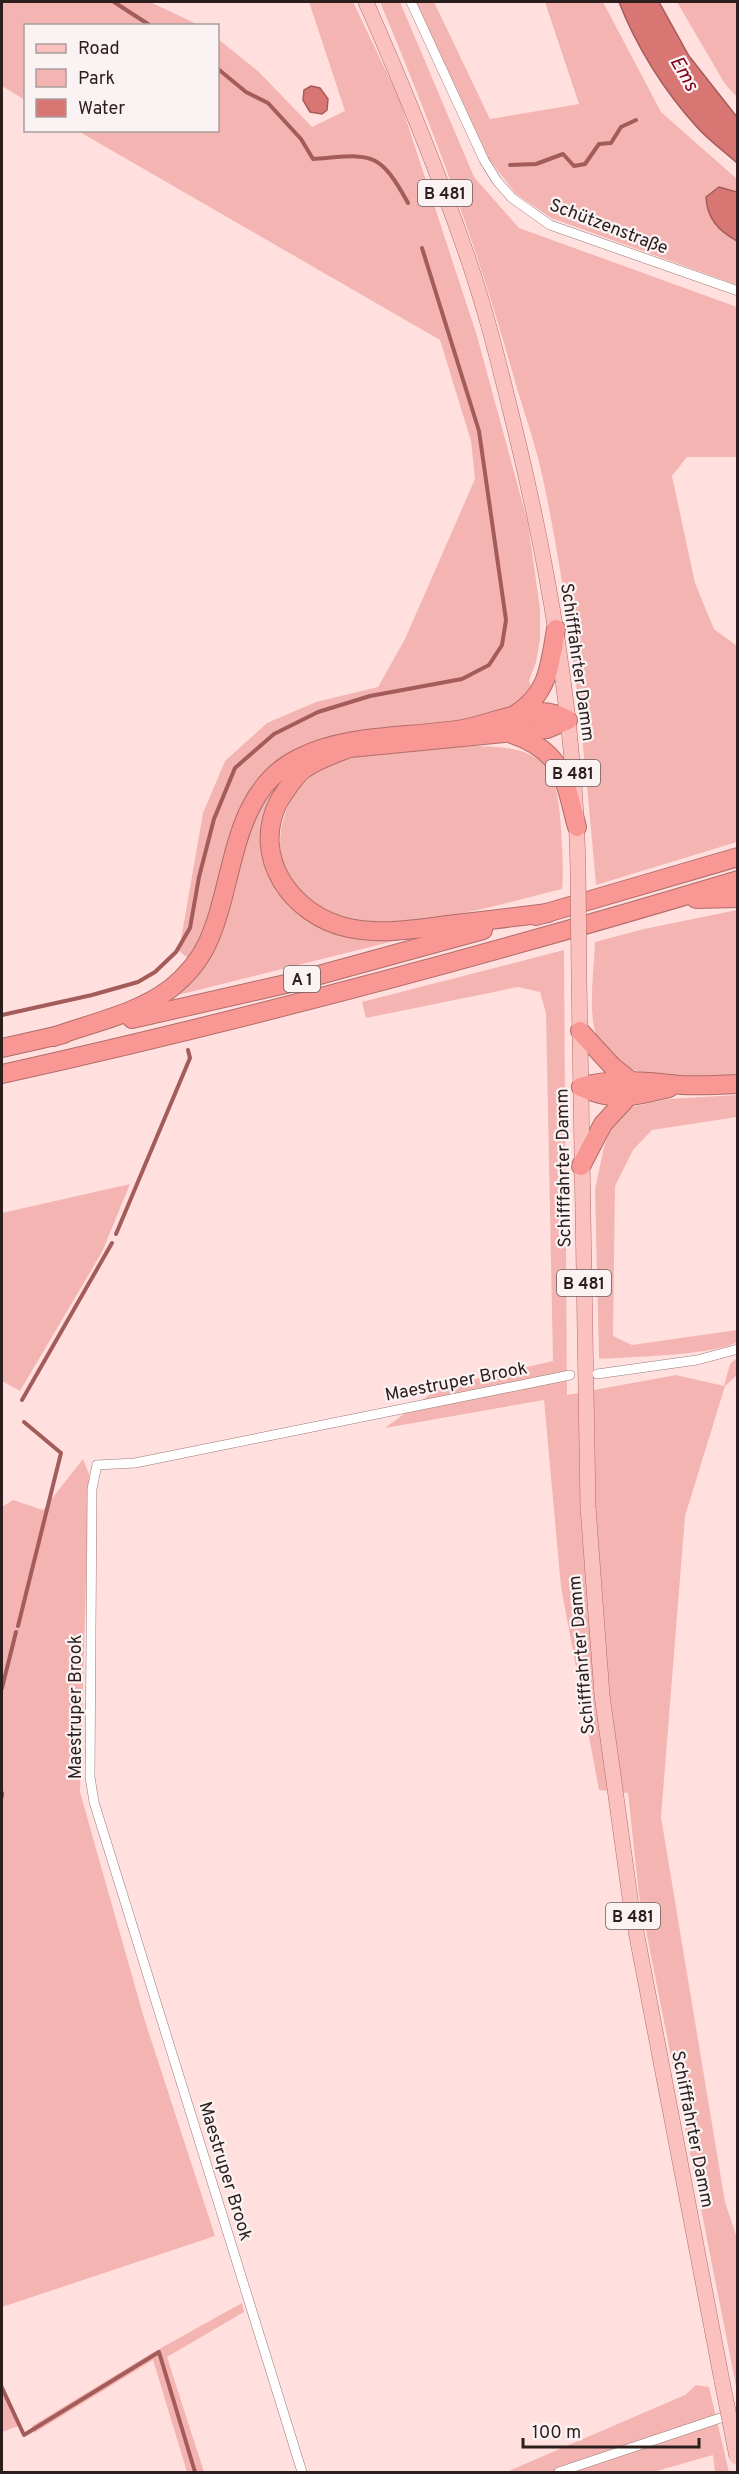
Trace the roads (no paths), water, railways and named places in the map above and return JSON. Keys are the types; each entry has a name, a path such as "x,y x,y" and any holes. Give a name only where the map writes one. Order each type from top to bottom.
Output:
{"highway":[{"path":"514,715 531,703 543,686 556,629"},
{"path":"53,1037 147,1004 171,988 190,970 208,943 242,828 253,804 262,790 285,767 305,755 346,742 451,731 526,713 554,713 568,720"},
{"path":"548,913 405,930 375,931 348,928 323,920 301,906 286,889 271,854 270,832 274,811 286,788 303,770 324,758 350,748 547,729 568,720"},
{"path":"508,733 538,745 549,754 563,777 577,826"},
{"name":"A 1","path":"2,1048 290,982 548,913 738,857"},
{"name":"A 1","path":"2,1074 237,1020 738,880"},
{"path":"673,900 738,898"},
{"path":"580,1031 612,1066 629,1090"},
{"path":"581,1087 607,1097 629,1090 683,1085 738,1084"},
{"path":"581,1166 603,1124 629,1090"}],"main road":[{"name":"Schifffahrter Damm","path":"366,2 435,167 480,299 521,453 556,629 568,720 577,826 588,1496 602,1695 631,1905 737,2459"}],"street":[{"name":"Schützenstraße","path":"411,2 484,160 497,181 512,198 550,225 738,291"},
{"path":"597,1374 697,1360 738,1349"},
{"name":"Maestruper Brook","path":"302,2472 94,1802 90,1777 92,1501 97,1465 135,1463 570,1376"},
{"path":"559,2472 738,2412"}],"water":[{"name":"Ems","path":"619,2 659,2 689,56 737,117 737,163 701,131 662,83 642,51"},
{"path":"311,86 320,88 328,99 327,110 322,114 310,112 303,100 304,90"},
{"path":"719,187 737,192 737,241 715,223 709,212 706,197"}],"waterway":[{"path":"114,2 148,24"},
{"path":"219,70 246,92 268,103 301,139 313,159 348,156 371,159 389,172 408,203"},
{"path":"510,165 536,164 563,154 574,166 585,164 599,144 611,143 621,127 636,120"},
{"path":"2,1015 138,982 155,972 176,952 190,928 199,877 214,819 235,768 274,734 318,712 370,696 462,679 489,665 502,645 506,620 479,431 422,248"},
{"path":"116,1234 190,1058 188,1050"},
{"path":"22,1400 112,1243"},
{"path":"18,1626 61,1453 24,1422"},
{"path":"2,1688 16,1632"},
{"path":"2,2388 24,2435 159,2352 195,2472"}]}
